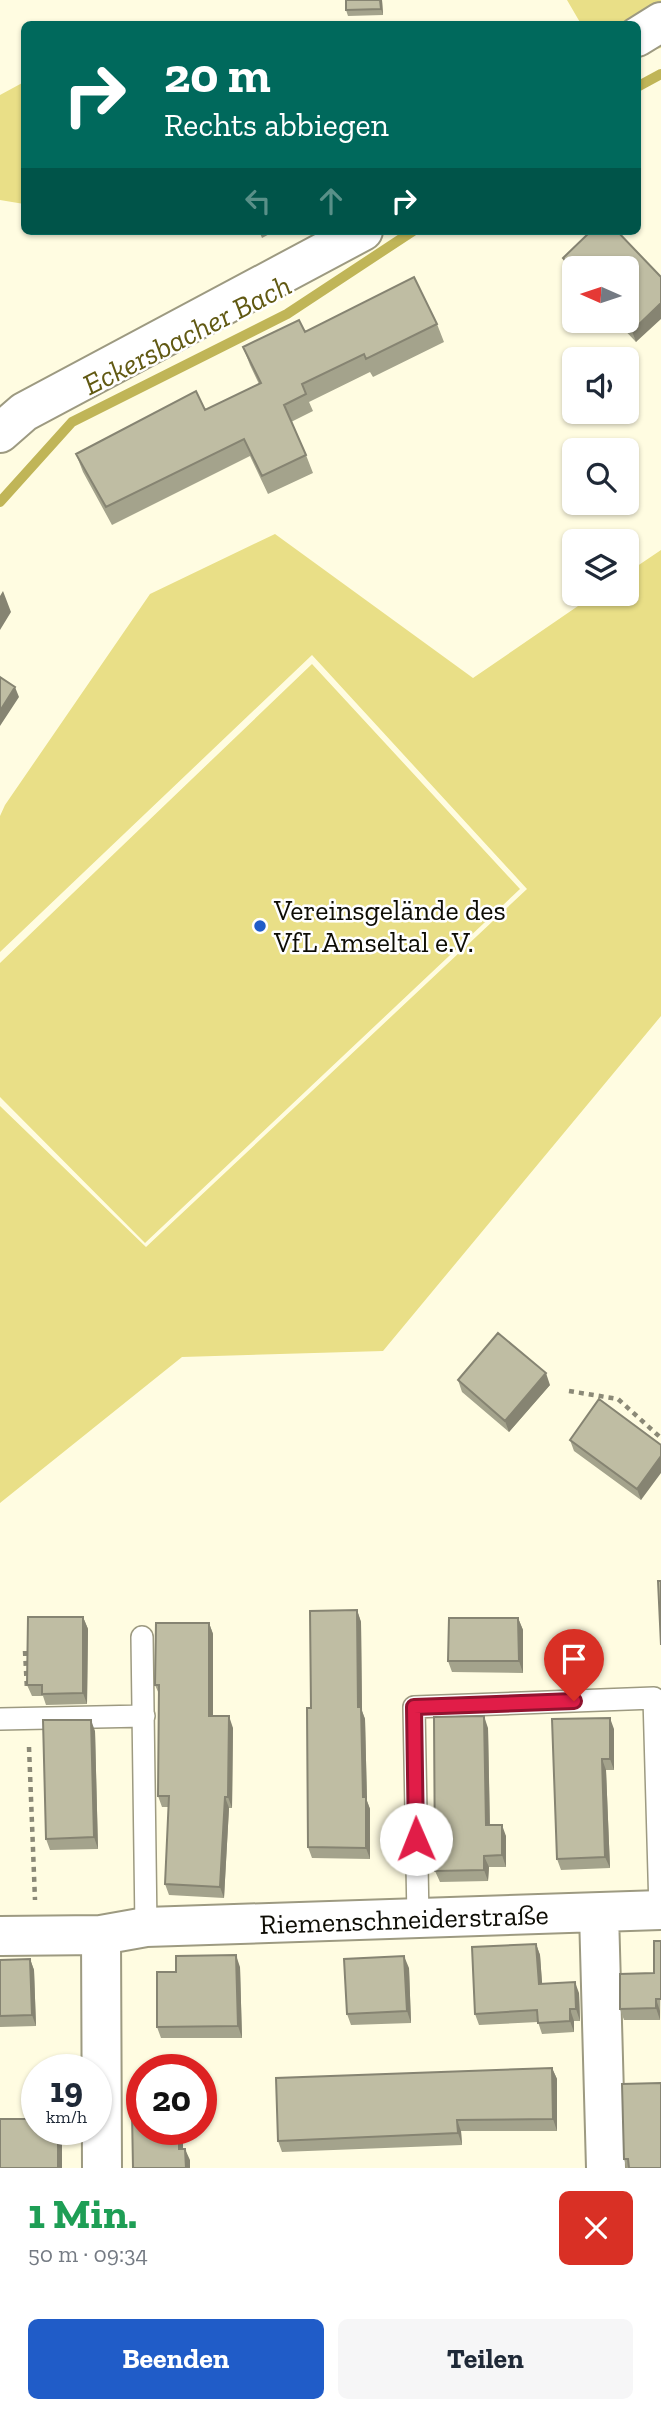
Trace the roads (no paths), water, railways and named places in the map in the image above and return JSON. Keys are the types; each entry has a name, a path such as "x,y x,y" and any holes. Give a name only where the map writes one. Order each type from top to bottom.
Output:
{"street":[{"path":"641,34 661,22"},
{"path":"0,433 24,412 356,235"},
{"name":"Riemenschneiderstraße","path":"18,1936 101,1935 146,1927 660,1910"},
{"path":"599,1913 606,2168"},
{"path":"101,1935 102,2168"}],"lane":[{"path":"142,1637 146,1927"},
{"path":"418,1918 414,1707 654,1698 660,1910"},
{"path":"0,1719 144,1716"}],"waterway":[{"name":"Eckersbacher Bach","path":"641,85 661,74"},
{"name":"Eckersbacher Bach","path":"0,502 72,422 287,314 407,235"}],"place":[{"name":"Vereinsgelände des VfL Amseltal e.V.","path":"260,926"}]}
